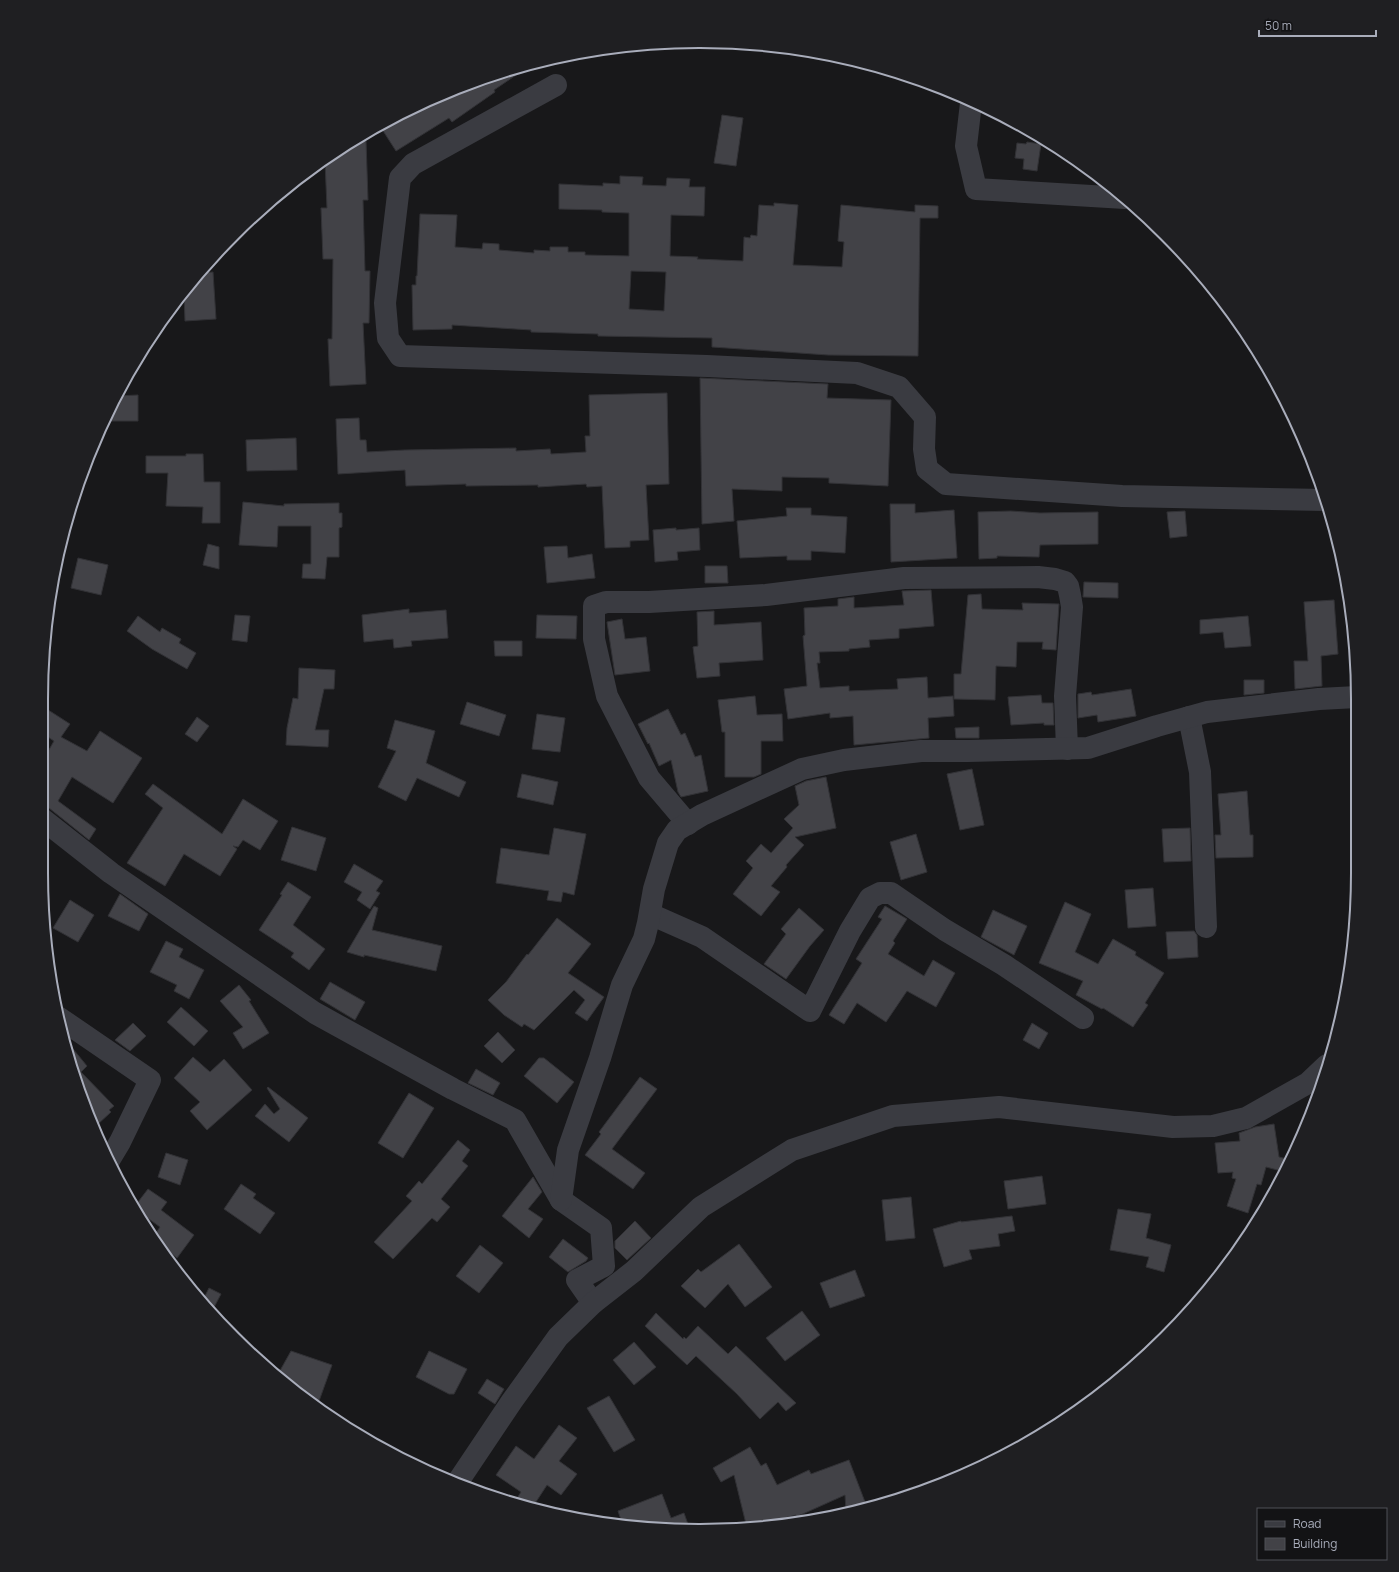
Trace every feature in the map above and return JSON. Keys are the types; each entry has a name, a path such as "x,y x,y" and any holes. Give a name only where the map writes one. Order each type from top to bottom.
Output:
{"street":[{"path":"556,86 413,164 400,178 385,304 388,338 400,356 707,366 857,373 899,387 925,417 924,449 927,469 946,484 1122,496 1319,500"},
{"path":"970,107 966,146 976,189 1113,197"},
{"path":"688,824 649,778 607,696 594,639 594,606 606,602 650,602 766,595 904,578 1038,577 1065,582 1068,586 1072,607 1066,696 1067,750"},
{"path":"561,1200 568,1150 600,1058 622,985 644,939 654,889 668,843 677,830 702,815 802,769 844,760 921,751 1067,750 1088,748 1207,712 1319,699 1351,697"},
{"path":"1189,717 1200,772 1206,927"},
{"path":"48,824 111,873 315,1013 453,1089 515,1120 561,1200 601,1228 604,1266 577,1280 593,1303"},
{"path":"650,914 702,937 810,1012 850,931 870,898 880,892 891,893 945,930 1004,965 1083,1018"},
{"path":"66,1022 150,1080 112,1155"},
{"path":"460,1478 512,1401 558,1338 593,1303 634,1271 701,1207 792,1150 893,1116 999,1107 1173,1127 1213,1126 1246,1118 1308,1083 1319,1073"}],"building":[{"path":"517,74 494,90 495,92 452,122 449,118 396,151 383,130 411,115 450,98"},
{"path":"722,115 743,118 736,166 714,163"},
{"path":"366,141 368,200 363,200 365,271 370,271 369,323 363,323 366,384 330,386 328,339 332,339 333,259 323,259 321,208 327,208 325,167"},
{"path":"1027,142 1041,145 1037,171 1023,169 1024,159 1015,158 1017,143 1026,144"},
{"path":"620,176 643,177 642,185 666,186 667,178 690,179 689,187 705,187 704,216 671,215 670,256 698,257 697,259 743,261 744,237 750,238 751,235 757,236 759,205 774,206 774,203 798,205 793,265 842,267 844,242 838,241 841,205 915,212 915,205 938,206 938,218 920,218 918,356 828,355 712,347 712,338 598,336 598,334 531,332 531,330 452,325 452,329 413,330 412,285 416,285 420,214 457,215 455,247 482,249 483,243 499,244 499,250 534,253 534,250 550,251 550,247 568,247 568,252 585,252 585,255 629,256 629,213 602,212 602,210 559,209 559,184 603,186 603,183 620,184","holes":["631,271 666,272 664,311 629,309"]},
{"path":"208,272 213,272 216,319 185,321 184,301"},
{"path":"700,378 828,384 827,398 891,400 888,486 829,483 829,478 782,477 782,491 732,489 734,521 702,524"},
{"path":"667,393 669,484 646,485 649,540 630,541 630,547 605,548 602,486 587,487 586,484 538,487 538,485 466,486 466,484 406,486 405,470 338,474 336,419 359,418 360,440 366,440 367,452 516,448 516,451 550,449 551,454 586,452 585,436 590,436 589,395"},
{"path":"138,395 138,421 111,421 123,396"},
{"path":"296,438 297,470 247,471 246,440"},
{"path":"186,454 203,454 204,482 220,482 220,523 202,523 203,507 166,506 168,473 146,473 146,456 186,456"},
{"path":"243,502 284,506 284,504 339,503 339,513 342,513 342,527 339,528 339,557 327,557 325,579 302,578 303,564 311,564 311,526 278,526 277,547 239,545"},
{"path":"890,504 915,504 915,513 954,510 957,558 891,562"},
{"path":"786,508 811,508 811,515 847,517 845,553 811,551 811,560 787,560 787,556 740,558 737,521 787,516"},
{"path":"1011,511 1040,513 1098,512 1098,544 1040,545 1039,557 997,556 997,558 979,559 978,512"},
{"path":"1185,511 1187,536 1170,538 1167,512"},
{"path":"676,528 676,530 699,528 700,550 677,552 678,560 655,562 653,530"},
{"path":"208,544 219,547 219,569 203,565"},
{"path":"567,546 568,558 592,554 595,578 547,583 544,547"},
{"path":"78,558 108,565 101,595 71,588"},
{"path":"705,566 727,566 728,583 705,583"},
{"path":"1084,582 1118,583 1118,598 1083,597"},
{"path":"931,590 934,626 899,629 899,638 869,640 870,647 849,649 849,651 819,652 820,663 817,663 820,688 849,686 849,691 898,689 897,679 927,677 928,698 953,696 954,716 928,718 929,738 854,745 853,716 830,718 830,713 788,719 784,689 807,686 803,636 805,635 804,608 838,606 838,599 854,597 854,608 904,605 902,591"},
{"path":"981,594 982,609 1023,610 1022,603 1059,604 1056,650 1042,649 1043,642 1017,642 1016,667 996,666 995,700 954,699 954,674 961,674 968,595"},
{"path":"1334,600 1338,654 1321,656 1322,686 1295,689 1294,661 1308,661 1304,602"},
{"path":"409,609 409,613 446,610 448,638 411,641 412,646 394,648 393,639 364,642 362,615"},
{"path":"714,611 714,625 761,622 763,660 719,663 720,676 697,678 693,647 698,646 697,612"},
{"path":"235,615 250,616 247,642 232,640"},
{"path":"537,615 577,616 576,639 536,638"},
{"path":"138,616 160,632 162,628 181,639 179,643 196,653 187,669 152,649 127,631"},
{"path":"1248,616 1251,646 1225,648 1223,632 1200,634 1200,620"},
{"path":"622,619 625,639 646,637 650,671 615,675 607,622"},
{"path":"494,641 522,641 522,656 495,656"},
{"path":"299,668 335,670 334,689 324,689 315,730 329,730 328,747 286,745 287,728 293,698 298,699"},
{"path":"1244,680 1264,680 1264,693 1244,695"},
{"path":"1131,689 1136,716 1098,722 1097,715 1078,718 1078,694 1091,692 1092,695"},
{"path":"1041,695 1042,703 1053,703 1054,725 1044,725 1044,723 1011,725 1008,697"},
{"path":"755,696 757,715 782,714 783,741 761,741 761,774 754,777 725,777 725,732 722,732 718,700"},
{"path":"467,702 506,715 499,736 460,724"},
{"path":"668,709 681,735 685,733 695,757 701,755 708,791 681,797 678,792 671,760 659,766 649,743 648,744 638,724"},
{"path":"48,710 70,724 61,737 87,751 100,731 142,758 113,803 72,777 58,801 96,829 89,840 48,808 48,752 54,741 48,737"},
{"path":"537,714 565,718 560,752 532,749"},
{"path":"197,717 209,726 197,742 185,734"},
{"path":"395,720 435,731 426,763 466,782 459,797 417,778 406,801 378,787 396,751 387,748"},
{"path":"979,727 979,738 956,738 955,728"},
{"path":"972,769 984,825 960,830 947,774"},
{"path":"522,774 558,782 553,805 517,797"},
{"path":"826,777 836,828 795,837 804,845 786,865 787,867 771,886 780,892 761,916 733,894 753,868 746,861 761,844 771,853 793,828 784,819 799,805 795,786 806,781"},
{"path":"153,784 222,834 243,799 278,821 260,850 243,840 238,847 233,846 237,849 220,876 184,854 165,886 127,863 163,808 145,794"},
{"path":"1247,791 1250,835 1253,835 1253,857 1216,858 1215,835 1221,835 1218,794"},
{"path":"292,827 326,838 316,871 281,860"},
{"path":"554,828 586,834 574,895 563,892 561,902 547,900 549,891 496,883 501,848 549,855"},
{"path":"1190,828 1191,861 1164,862 1162,829"},
{"path":"916,834 927,872 901,880 890,842"},
{"path":"354,864 383,881 376,891 380,893 370,909 357,900 362,892 344,882"},
{"path":"288,882 311,897 293,925 325,949 309,970 291,957 294,953 259,930 282,895 280,894"},
{"path":"1153,888 1156,926 1128,928 1125,890"},
{"path":"120,894 148,914 139,931 108,916"},
{"path":"70,900 94,915 78,942 53,928"},
{"path":"1065,902 1091,914 1075,952 1098,964 1113,939 1136,952 1135,955 1164,973 1145,1003 1148,1005 1133,1027 1103,1008 1102,1009 1076,995 1083,981 1039,963"},
{"path":"374,906 378,908 372,930 442,946 436,971 364,955 364,957 347,952"},
{"path":"885,906 907,919 893,941 895,943 888,954 924,976 933,960 955,973 936,1007 907,991 886,1022 857,1003 844,1024 829,1015 862,963 856,959 882,919 878,917"},
{"path":"799,908 824,930 810,946 786,979 764,964 786,934 781,929"},
{"path":"993,910 1027,926 1014,955 981,937"},
{"path":"557,918 591,944 568,973 604,997 587,1021 575,1013 585,1000 574,990 534,1030 524,1024 522,1027 504,1015 488,1000 506,982"},
{"path":"1194,931 1197,935 1198,957 1168,959 1166,932"},
{"path":"166,941 183,949 179,957 204,970 189,999 174,991 177,985 150,972"},
{"path":"330,982 365,1002 355,1020 320,999"},
{"path":"239,985 251,1000 249,1001 269,1033 243,1049 233,1033 243,1027 220,1001"},
{"path":"181,1007 208,1031 194,1046 167,1022"},
{"path":"133,1023 146,1036 130,1051 115,1040"},
{"path":"1032,1023 1048,1033 1039,1049 1023,1040"},
{"path":"498,1032 515,1050 502,1063 484,1046"},
{"path":"72,1048 87,1066 81,1072 114,1106 109,1110 111,1112 99,1123"},
{"path":"193,1057 210,1072 224,1059 252,1090 207,1130 190,1111 200,1102 174,1078"},
{"path":"539,1058 544,1058 574,1082 557,1103 524,1076"},
{"path":"476,1069 500,1083 493,1095 468,1083"},
{"path":"640,1077 657,1089 612,1149 645,1173 633,1189 585,1155 601,1134 599,1132"},
{"path":"268,1087 308,1118 289,1142 255,1116 265,1104 274,1114 280,1109 267,1088"},
{"path":"409,1093 434,1108 403,1158 378,1143"},
{"path":"1274,1124 1279,1157 1285,1159 1279,1170 1266,1167 1261,1185 1257,1184 1248,1213 1227,1206 1236,1179 1232,1178 1233,1172 1218,1173 1215,1143 1240,1141 1239,1133 1255,1127"},
{"path":"458,1140 470,1150 462,1161 468,1166 441,1199 450,1207 437,1222 432,1218 393,1259 374,1242 412,1201 406,1196 419,1181 422,1184"},
{"path":"166,1153 188,1160 180,1185 158,1177"},
{"path":"1042,1176 1046,1204 1008,1209 1004,1181"},
{"path":"533,1177 542,1192 528,1209 543,1219 529,1238 502,1216"},
{"path":"241,1184 256,1194 253,1198 275,1213 260,1234 224,1209"},
{"path":"148,1189 167,1202 161,1210 194,1235 177,1258 173,1255 157,1232 160,1227 148,1218 138,1202"},
{"path":"911,1197 915,1238 886,1241 882,1200"},
{"path":"1118,1209 1151,1214 1146,1238 1171,1245 1164,1272 1146,1267 1149,1257 1110,1250"},
{"path":"1012,1216 1015,1231 998,1234 1000,1246 969,1250 972,1259 944,1267 933,1229 961,1221"},
{"path":"635,1221 651,1238 627,1260 615,1248 615,1241"},
{"path":"563,1239 588,1258 586,1261 568,1272 549,1257"},
{"path":"739,1244 772,1287 745,1307 728,1284 705,1308 681,1286 698,1269 701,1272"},
{"path":"480,1245 503,1263 479,1293 456,1276"},
{"path":"855,1270 865,1296 830,1308 820,1283"},
{"path":"209,1288 221,1294 214,1307 205,1296"},
{"path":"802,1311 820,1335 785,1361 766,1338"},
{"path":"656,1313 683,1339 684,1337 686,1339 698,1326 728,1354 736,1346 796,1403 786,1411 778,1402 760,1419 737,1394 696,1356 687,1365 645,1326"},
{"path":"634,1342 656,1367 634,1385 613,1360"},
{"path":"291,1351 332,1365 319,1401 280,1370"},
{"path":"429,1351 467,1369 454,1394 449,1394 416,1377"},
{"path":"487,1379 504,1389 495,1404 478,1393"},
{"path":"609,1396 635,1440 614,1452 587,1408"},
{"path":"559,1425 577,1438 559,1461 577,1474 561,1495 547,1485 535,1503 531,1502 517,1498 521,1492 496,1475 516,1446 534,1459"},
{"path":"750,1447 761,1466 766,1463 777,1485 809,1470 811,1474 849,1460 865,1503 846,1507 845,1495 799,1516 746,1523 734,1475 721,1482 713,1468"},
{"path":"662,1494 671,1518 684,1513 688,1524 657,1523 621,1519 618,1511"}]}
